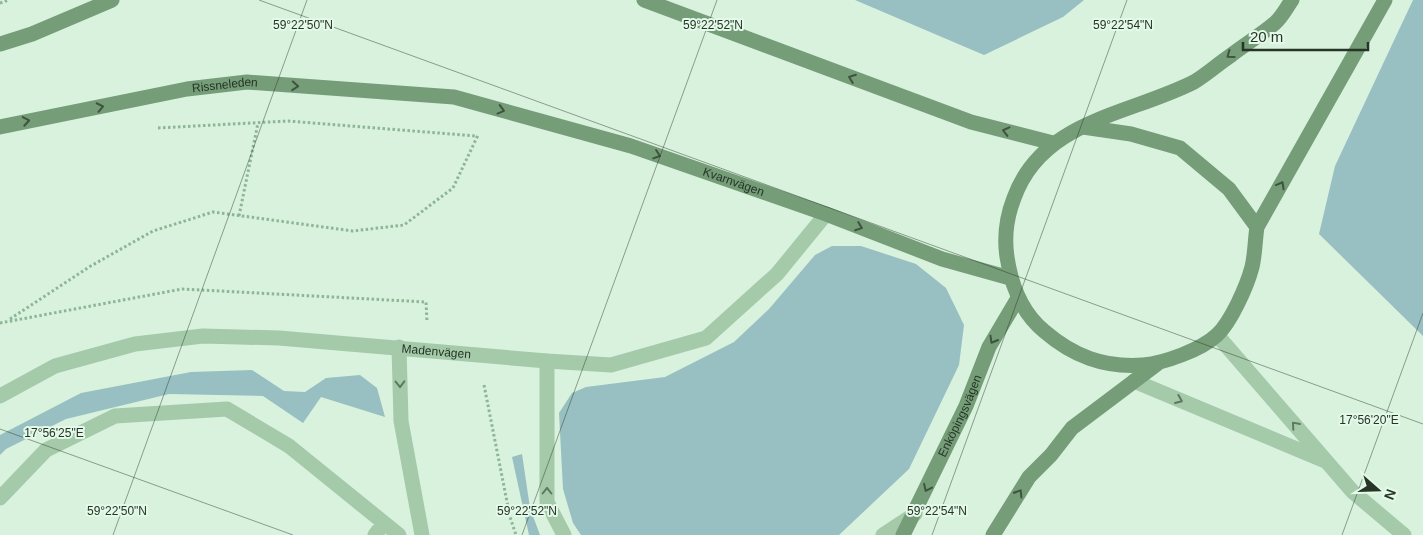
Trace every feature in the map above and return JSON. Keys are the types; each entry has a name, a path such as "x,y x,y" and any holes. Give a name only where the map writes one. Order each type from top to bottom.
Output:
{"main road":[{"path":"0,44 32,34 112,0"},
{"path":"644,0 971,122 1053,143"},
{"path":"1292,0 1276,22 1194,82 1081,126 1053,143 1034,161 1019,183 1008,214 1005,246 1010,278 1018,298 1037,325 1062,347 1092,361 1124,366 1158,363 1190,351 1217,335 1240,301 1252,266 1257,227 1385,0"},
{"name":"Rissneleden","path":"0,127 188,89 247,82 454,97"},
{"name":"Kvarnvägen","path":"454,97 631,146 826,214 942,259 1010,278"},
{"path":"1081,126 1131,134 1180,148 1229,189 1257,227"},
{"name":"Enköpingsvägen","path":"903,535 915,514 966,406 989,347 1018,298"},
{"path":"993,535 1029,477 1051,455 1072,428 1158,363"}],"street":[{"name":"Madenvägen","path":"0,396 55,366 135,344 203,336 279,338 370,347 399,346 546,361 611,364 706,338 777,274 826,214"},
{"path":"1217,335 1353,492 1404,535"},
{"path":"399,346 401,421 422,535"},
{"path":"546,361 547,502 564,535"},
{"path":"1134,381 1327,462"},
{"path":"0,498 46,450 116,416 227,409 289,446 380,529 399,535"},
{"path":"883,535 915,514"}],"path":[{"path":"0,3 8,0"},
{"path":"154,128 288,121 479,136"},
{"path":"239,216 258,123"},
{"path":"472,131 479,136"},
{"path":"0,323 8,321 89,267 153,230 213,212 352,231 404,225 452,188 479,136"}],"shaded area":[{"path":"855,0 1084,0 1063,17 984,55"},
{"path":"1413,0 1423,0 1423,336 1319,234 1335,166"},
{"path":"832,246 861,246 916,264 946,288 964,325 959,365 909,469 839,535 581,535 573,523 563,489 559,413 572,393 586,387 665,377 734,342 769,309 815,255"},
{"path":"252,370 284,391 305,392 326,378 360,375 377,388 385,417 321,397 303,423 263,396 169,394 66,419 6,449 0,455 0,435 81,393 191,372"},
{"path":"522,454 530,508 540,535 529,535 512,457"}]}
